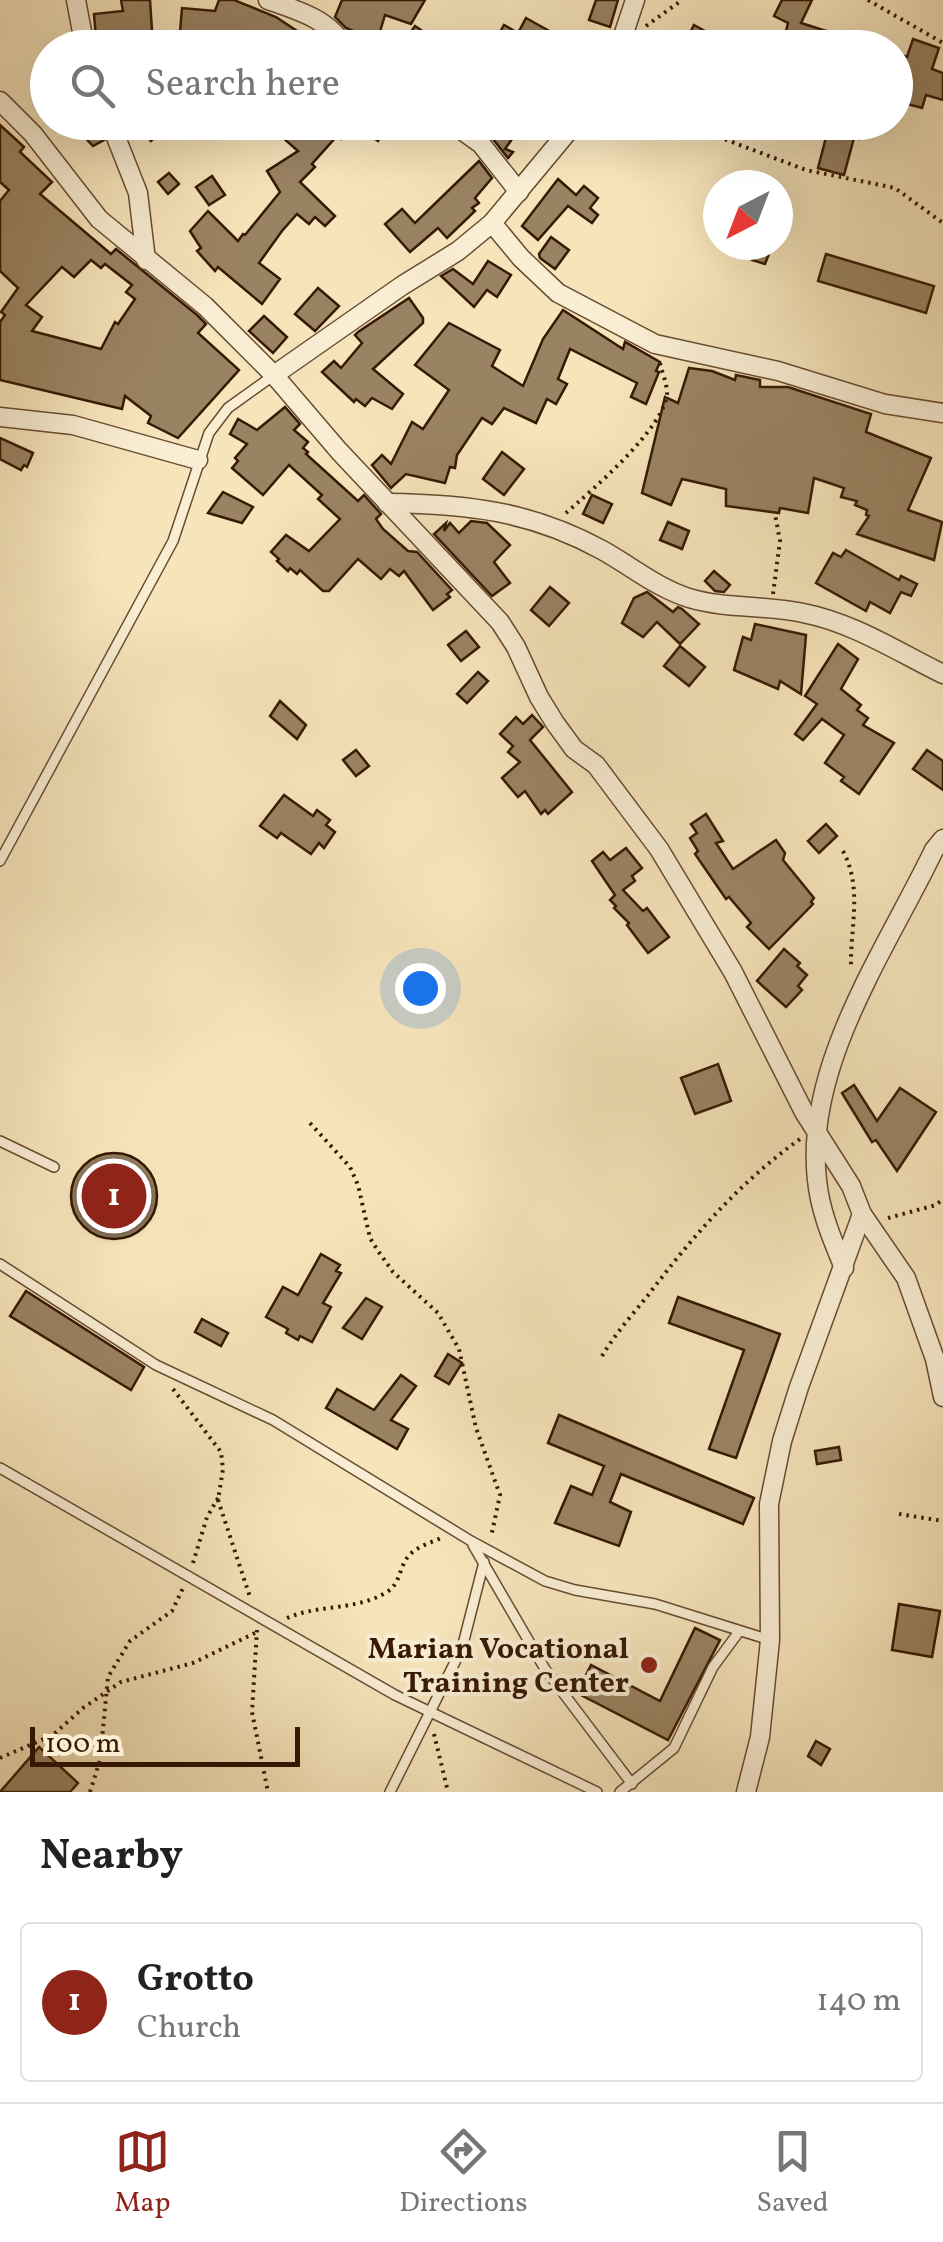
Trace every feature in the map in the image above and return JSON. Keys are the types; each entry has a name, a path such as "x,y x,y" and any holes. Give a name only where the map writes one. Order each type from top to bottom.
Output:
{"street":[{"path":"76,0 82,30"},
{"path":"268,0 306,14 331,30"},
{"path":"625,30 635,0"},
{"path":"0,101 30,131"},
{"path":"38,140 99,219 204,306 274,375 500,622 554,723 574,749 596,764 659,850 732,972 816,1133 851,1186 865,1219 906,1278 939,1362 943,1397"},
{"path":"117,140 138,194 146,260"},
{"path":"475,140 519,192"},
{"path":"274,375 458,251 492,223 561,140"},
{"path":"492,223 521,258 558,292 655,344 778,371 885,404 943,413"},
{"path":"0,417 73,424 198,460"},
{"path":"388,504 458,504 493,509 552,526 692,599 801,612 876,639 943,674"},
{"path":"844,1268 820,1201 816,1175 816,1133 826,1080 895,922 943,839"},
{"path":"746,1792 760,1737 770,1640 769,1504 782,1441 865,1219"}],"lane":[{"path":"0,861 174,541 198,460 218,419 274,375"},
{"path":"0,1141 54,1167"},
{"path":"0,1264 156,1365 274,1420 472,1542 555,1585 655,1604 770,1640"},
{"path":"0,1468 430,1717 597,1792"},
{"path":"472,1542 545,1669 632,1784"},
{"path":"390,1792 430,1717 468,1632 484,1562"},
{"path":"620,1792 674,1748 712,1667 738,1633"}],"path":[{"path":"641,30 682,0"},
{"path":"868,0 943,43"},
{"path":"727,140 806,170 895,188 943,223"},
{"path":"552,526 596,484 615,472 664,406 667,392 655,344"},
{"path":"770,611 780,541 776,514"},
{"path":"844,851 857,897 851,946 857,1002"},
{"path":"310,1124 350,1167 370,1238 378,1251 393,1272 431,1304 460,1349 476,1428 500,1495 488,1551"},
{"path":"602,1356 728,1200 756,1171 816,1133"},
{"path":"865,1219 936,1206 943,1200"},
{"path":"90,1792 100,1760 108,1677 126,1645 172,1611 189,1574 208,1513 218,1498 223,1469 220,1452 156,1365"},
{"path":"218,1498 256,1614 258,1659 252,1712 268,1792"},
{"path":"899,1514 943,1521"},
{"path":"273,1624 300,1612 350,1606 386,1592 395,1584 410,1553 454,1531"},
{"path":"0,1758 53,1734 104,1693 137,1676 193,1663 257,1632"},
{"path":"430,1717 448,1792"}],"building":[{"path":"121,0 150,0 152,30 95,30 94,14 123,11"},
{"path":"219,0 234,0 276,17 296,30 180,30 182,8 215,11"},
{"path":"342,0 425,0 411,24 385,15 380,30 351,30 335,17"},
{"path":"596,0 618,0 610,27 589,20"},
{"path":"782,0 812,0 801,23 823,30 786,30 788,23 774,16"},
{"path":"526,18 547,30 520,30"},
{"path":"913,39 939,48 932,69 943,73 943,100 926,95 922,108 913,106"},
{"path":"0,125 24,147 20,152 52,182 40,194 111,254 116,249 197,315 206,324 198,333 239,370 178,438 148,423 151,416 125,396 122,409 0,380 0,322 5,315 1,312 18,288 0,271 0,201 9,190 0,182","holes":["91,260 101,268 105,264 132,285 126,292 135,299 118,324 115,322 101,349 32,331 42,317 26,305 62,267 74,277"]},
{"path":"285,140 333,140 300,182 335,216 325,226 315,217 309,224 297,214 282,231 259,263 280,279 262,304 218,267 215,271 197,251 201,248 190,231 208,211 238,241 280,192 267,171 298,151"},
{"path":"494,140 511,140 505,149 513,152 508,158"},
{"path":"825,140 853,140 844,175 818,168"},
{"path":"479,161 492,178 475,198 479,203 472,208 475,211 447,238 438,228 410,252 385,224 402,209 415,223"},
{"path":"169,173 179,184 168,194 158,182"},
{"path":"212,176 225,195 209,205 196,187"},
{"path":"558,179 576,195 584,186 598,198 590,208 598,215 592,223 568,206 538,240 522,226"},
{"path":"551,237 569,250 555,269 539,254"},
{"path":"826,254 934,286 926,313 818,281"},
{"path":"488,261 511,275 497,297 487,290 474,307 441,276 453,269 473,284"},
{"path":"318,288 339,306 315,331 295,314"},
{"path":"409,298 423,323 373,369 403,394 392,409 372,398 365,406 356,399 354,402 322,372 334,361 341,368 362,343 355,335"},
{"path":"563,310 623,349 625,342 660,362 646,404 631,397 637,383 570,349 558,379 567,384 556,404 547,399 536,423 504,408 492,424 482,418 457,455 455,468 450,467 445,483 406,474 391,488 372,465 382,455 391,464 412,422 423,429 449,390 415,365 449,323 500,350 492,366 523,386 543,339"},
{"path":"264,316 287,337 273,353 249,331"},
{"path":"689,368 735,380 736,375 760,380 760,387 788,387 871,414 866,432 931,458 908,510 942,522 934,560 857,534 869,516 867,510 855,505 857,501 841,497 844,488 814,478 808,513 726,506 726,489 682,479 671,505 642,493 665,397 678,403"},
{"path":"285,407 300,424 294,430 308,442 303,448 306,454 358,501 364,495 381,514 376,519 383,529 408,551 417,552 452,590 447,594 450,597 433,610 404,571 399,576 390,569 381,579 358,559 329,591 323,591 300,570 297,574 290,568 288,571 277,561 271,552 286,535 309,551 340,519 318,499 322,495 289,465 263,495 232,468 247,444 230,434 238,419 257,430"},
{"path":"0,438 33,453 27,467 24,465 21,470 0,459"},
{"path":"502,452 524,469 504,495 483,479"},
{"path":"223,492 253,507 242,523 208,513"},
{"path":"592,495 612,504 603,523 583,514"},
{"path":"471,521 487,523 510,545 494,562 510,583 492,596 434,534 446,523 444,531 450,523 459,533"},
{"path":"668,522 689,531 682,549 660,540"},
{"path":"846,550 899,580 901,576 917,584 911,596 901,592 890,613 870,602 866,611 816,583 833,553 841,557"},
{"path":"714,571 730,585 724,592 715,591 705,581"},
{"path":"550,587 569,603 549,626 531,610"},
{"path":"647,592 673,612 678,607 682,609 699,624 680,644 657,622 643,637 622,623 634,598"},
{"path":"755,624 806,635 801,694 780,681 778,689 734,670 743,637 751,640"},
{"path":"466,631 479,647 461,661 448,645"},
{"path":"838,644 858,659 841,689 861,705 857,710 868,718 863,725 894,743 859,794 825,763 844,735 822,719 803,740 795,734 817,704 805,696"},
{"path":"680,646 705,667 689,686 664,666"},
{"path":"478,672 488,681 467,703 457,694"},
{"path":"280,701 306,725 297,739 270,716"},
{"path":"532,715 543,727 530,740 572,792 548,814 545,810 541,814 525,791 518,797 502,778 520,762 508,752 513,746 500,734 516,717 523,724"},
{"path":"356,750 369,766 356,776 343,760"},
{"path":"927,750 943,761 943,790 913,769"},
{"path":"284,795 313,816 317,810 330,820 326,825 335,832 324,848 319,843 311,854 281,833 277,838 260,826"},
{"path":"706,814 723,841 716,843 733,869 776,840 785,853 783,860 814,898 813,904 769,949 747,927 751,923 729,897 726,899 695,854 698,851 690,838 697,833 691,824"},
{"path":"826,824 837,836 819,853 808,841"},
{"path":"626,848 642,868 632,876 635,881 623,890 643,911 647,908 669,937 648,953 614,908 610,900 615,895 592,861 603,852 610,860"},
{"path":"784,949 807,975 798,986 802,990 786,1007 757,981"},
{"path":"718,1064 731,1101 695,1114 681,1078"},
{"path":"854,1085 877,1121 900,1088 936,1112 897,1171 876,1140 872,1142 842,1093"},
{"path":"114,1153 131,1156 145,1165 154,1179 154,1213 145,1227 131,1236 114,1239 97,1236 83,1227 74,1213 71,1196 74,1179 83,1165 97,1156"},
{"path":"321,1254 340,1265 336,1271 341,1273 323,1303 331,1307 312,1342 300,1336 298,1340 286,1333 288,1329 266,1317 283,1287 298,1295"},
{"path":"26,1291 144,1367 131,1390 10,1316"},
{"path":"678,1297 780,1334 736,1458 709,1449 744,1350 669,1323"},
{"path":"366,1298 382,1307 362,1339 343,1328"},
{"path":"202,1319 228,1333 221,1346 195,1332"},
{"path":"448,1354 462,1363 449,1384 435,1376"},
{"path":"401,1375 416,1386 391,1420 408,1429 397,1449 326,1408 337,1389 374,1410"},
{"path":"559,1415 754,1498 743,1524 621,1474 610,1502 631,1512 619,1546 555,1523 571,1486 592,1495 604,1466 548,1443"},
{"path":"839,1447 841,1460 817,1464 815,1451"},
{"path":"899,1604 940,1611 932,1657 892,1650"},
{"path":"695,1628 720,1640 668,1740 577,1693 591,1665 660,1701"},
{"path":"816,1741 830,1749 821,1765 808,1756"},
{"path":"39,1747 78,1783 70,1792 0,1792"}],"place":[{"name":"Grotto","path":"114,1196"},
{"name":"Marian Vocational Training Center","path":"649,1665"}]}
